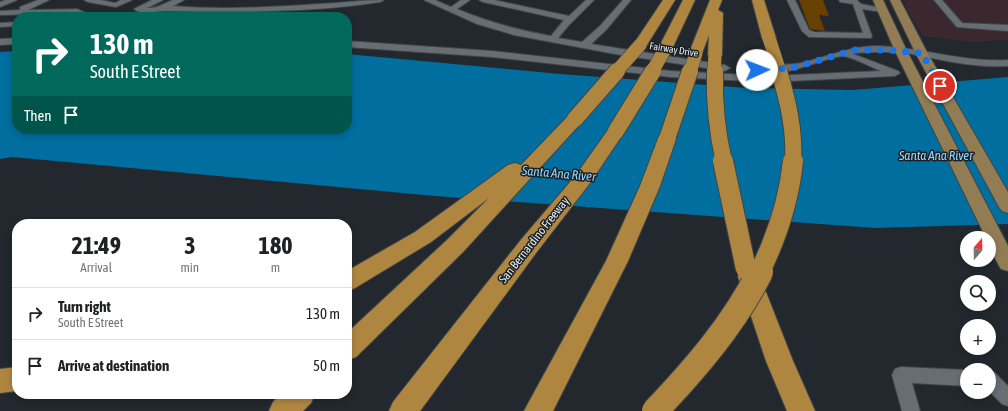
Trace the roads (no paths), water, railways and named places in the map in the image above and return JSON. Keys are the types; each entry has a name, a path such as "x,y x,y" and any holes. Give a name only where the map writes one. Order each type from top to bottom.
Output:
{"highway":[{"path":"352,344 456,246 575,120 640,45 669,0"},
{"name":"San Bernardino Freeway","path":"403,411 528,247 583,179 624,118 666,49 689,0"},
{"path":"538,411 617,261 650,186 678,111 696,52 717,0"},
{"path":"717,0 714,89 719,140 746,268 769,336 787,382 801,411"},
{"path":"655,411 688,377 741,305 763,268 774,244 783,216 792,172 794,141 785,91 758,0"},
{"path":"352,279 423,238 509,174 575,120"},
{"path":"0,381 12,380"},
{"path":"283,411 296,399"}],"main road":[{"path":"895,0 922,54 1008,207"},
{"path":"880,5 901,51 1008,264"}],"street":[{"path":"0,5 13,0"},
{"path":"0,12 28,0"},
{"path":"14,12 45,0"},
{"path":"88,0 116,5 128,0"},
{"path":"158,0 138,10 152,11 164,8 180,0"},
{"path":"220,10 240,0"},
{"path":"283,9 294,0"},
{"path":"164,8 220,10 283,9 344,6 380,0"},
{"name":"Fairway Drive","path":"428,0 480,22 514,32 552,40 726,68 766,71 801,66 843,53 866,49 901,51 993,64"},
{"path":"451,10 466,0"},
{"path":"483,0 571,19"},
{"path":"552,40 590,0"},
{"path":"584,45 603,28 628,0"},
{"path":"792,0 806,31 812,35 868,36 856,2 843,0"},
{"path":"938,0 960,25 1008,28"},
{"path":"858,6 880,5"},
{"path":"0,12 79,12"},
{"path":"1,25 12,24"},
{"path":"0,42 12,41"},
{"path":"352,44 492,54 679,74 769,79 895,73 843,53"},
{"path":"857,74 865,69 859,59"},
{"path":"956,67 1008,62"},
{"path":"911,411 901,375 960,378"},
{"path":"996,386 1008,398"}],"water":[{"name":"Santa Ana River","path":"12,51 12,134 352,134 352,54 560,74 747,88 853,90 1008,77 1008,224 875,228 435,196 12,157 0,159 0,52"}]}
